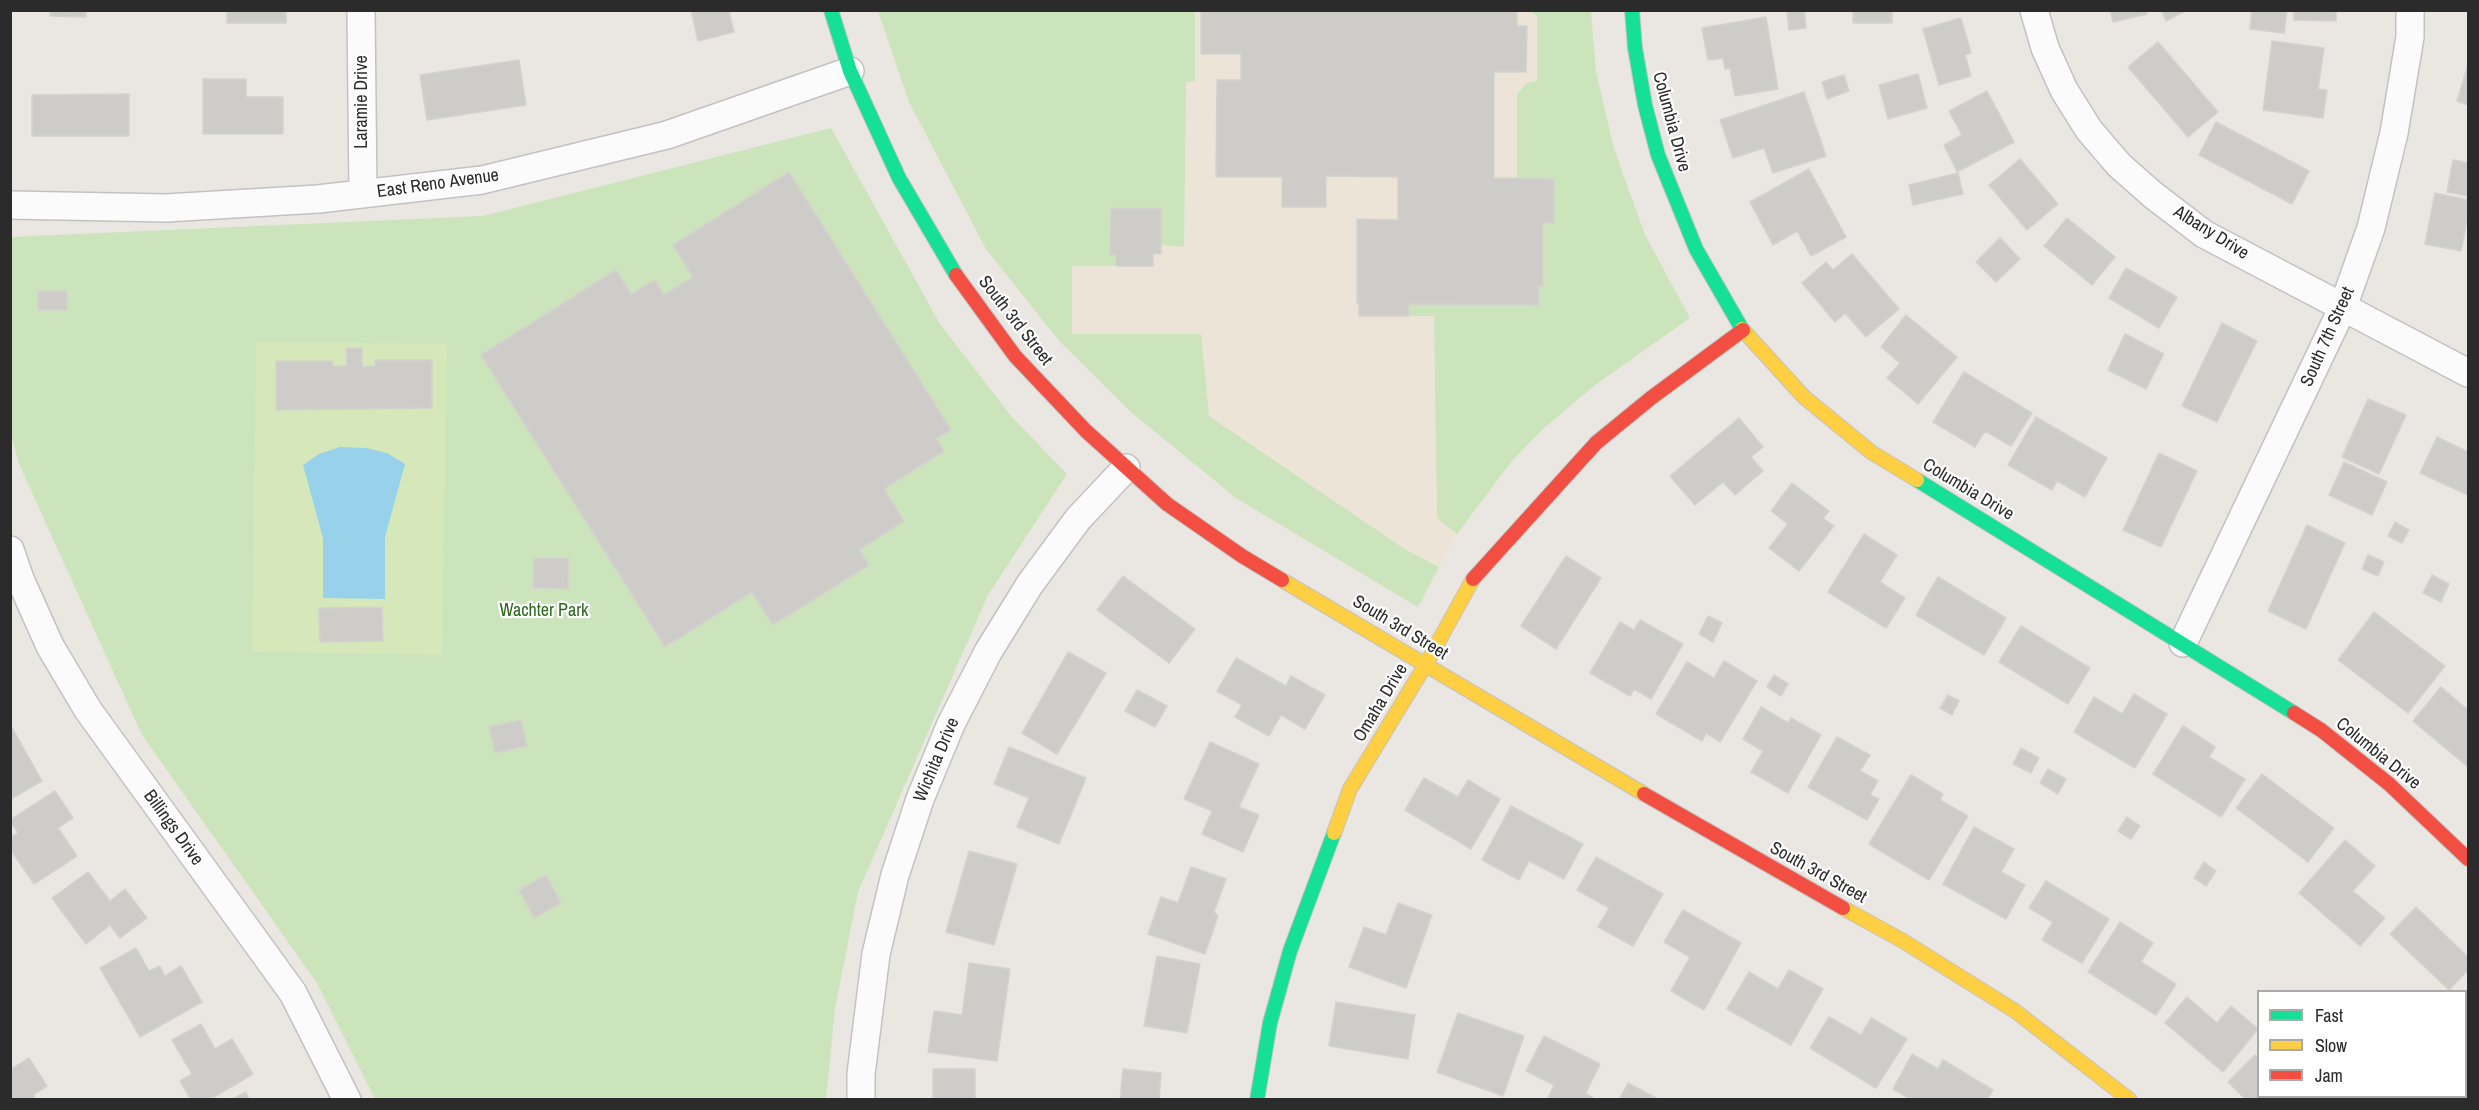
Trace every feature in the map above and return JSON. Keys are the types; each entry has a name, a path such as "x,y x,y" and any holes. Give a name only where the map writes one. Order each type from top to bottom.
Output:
{"street":[{"name":"Laramie Drive","path":"361,10 363,194"},
{"name":"South 3rd Street","path":"831,10 850,71 899,178 957,275 1015,356 1086,431 1167,504 1242,556 1726,843 1912,947 2015,1011 2130,1100"},
{"name":"Columbia Drive","path":"1632,10 1635,48 1658,155 1676,205 1696,249 1743,330 1804,397 1871,452 2321,730 2389,784 2469,859"},
{"name":"Albany Drive","path":"2034,10 2045,48 2064,90 2089,130 2119,165 2153,195 2204,234 2469,373"},
{"name":"South 7th Street","path":"2182,643 2343,308 2371,228 2394,133 2410,38 2410,10"},
{"name":"East Reno Avenue","path":"10,205 166,208 363,194 482,180 656,138 850,71"},
{"name":"Omaha Drive","path":"1257,1100 1270,1023 1290,951 1350,789 1426,664 1477,572 1589,451 1651,398 1743,330"},
{"name":"Wichita Drive","path":"861,1100 861,1074 882,931 895,875 920,799 946,735 987,652 1030,584 1078,519 1126,468"},
{"name":"Billings Drive","path":"10,550 20,579 50,646 88,710 293,993 347,1100"}],"shaded area":[{"path":"878,11 1591,11 1596,72 1614,149 1645,235 1690,318 1595,385 1543,429 1511,462 1457,534 1418,607 1236,498 1132,413 1060,342 986,249 909,102"}],"green space":[{"path":"878,11 1195,11 1195,82 1186,82 1184,247 1161,245 1153,254 1153,266 1072,266 1072,334 1201,334 1209,416 1406,550 1439,567 1418,607 1236,498 1132,413 1060,342 986,249 909,102"},
{"path":"1530,11 1591,11 1596,72 1614,149 1645,235 1690,318 1595,385 1543,429 1511,462 1457,534 1437,518 1434,316 1409,316 1409,304 1539,304 1543,223 1554,222 1554,179 1517,178 1517,94 1527,83 1537,81 1537,16"},
{"name":"Wachter Park","path":"831,128 940,324 1011,416 1067,474 988,595 858,892 835,1008 826,1099 375,1099 317,983 142,735 19,464 10,430 10,237 483,216"},
{"path":"256,342 447,344 442,655 252,652"}],"water":[{"path":"340,447 366,448 387,453 405,464 385,537 385,599 323,598 323,538 303,465 319,454"}],"building":[{"path":"50,10 86,10 86,17 50,16"},
{"path":"227,10 286,10 286,23 227,23"},
{"path":"691,10 738,10 729,12 734,32 698,41"},
{"path":"1201,10 1517,10 1517,26 1527,26 1526,72 1494,72 1494,178 1554,179 1554,223 1543,223 1543,286 1539,286 1539,305 1409,304 1409,316 1359,316 1357,219 1398,220 1398,177 1326,176 1326,207 1282,207 1282,177 1216,177 1217,80 1241,80 1241,54 1201,54"},
{"path":"1804,10 1806,28 1789,30 1787,11"},
{"path":"1853,10 1892,10 1892,23 1853,23"},
{"path":"2110,10 2146,10 2147,14 2113,22"},
{"path":"2161,10 2187,10 2166,21"},
{"path":"2252,10 2287,10 2284,33 2250,29"},
{"path":"2294,10 2336,10 2336,21 2294,20"},
{"path":"1766,17 1778,89 1735,96 1730,68 1725,69 1723,58 1708,60 1702,28"},
{"path":"1961,18 1971,53 1965,55 1971,76 1939,85 1923,29"},
{"path":"2272,41 2324,48 2318,89 2327,90 2323,118 2263,110"},
{"path":"2158,42 2218,112 2188,137 2128,67"},
{"path":"519,60 526,105 427,120 420,75"},
{"path":"2468,65 2468,105 2457,101"},
{"path":"1918,74 1927,108 1888,119 1879,85"},
{"path":"1844,75 1849,91 1827,99 1822,82"},
{"path":"203,79 246,79 246,97 283,97 283,134 203,134"},
{"path":"1987,91 2014,142 1957,172 1944,145 1962,135 1949,111"},
{"path":"1804,92 1826,156 1773,173 1764,148 1733,158 1720,120"},
{"path":"129,94 129,136 32,136 32,95"},
{"path":"2216,122 2309,171 2292,204 2199,155"},
{"path":"2020,159 2058,204 2027,230 1989,185"},
{"path":"2453,160 2468,163 2468,196 2447,192"},
{"path":"1809,169 1846,237 1811,256 1797,231 1773,245 1750,202"},
{"path":"789,172 951,430 936,439 944,451 884,489 904,521 859,550 869,565 773,625 752,592 665,647 481,355 616,270 631,294 655,280 664,295 693,277 673,245"},
{"path":"1958,173 1963,194 1913,205 1909,185"},
{"path":"2435,193 2468,200 2468,216 2461,251 2425,244"},
{"path":"1111,208 1161,208 1161,254 1153,254 1153,266 1116,266 1116,255 1110,255"},
{"path":"2067,218 2115,257 2092,285 2044,246"},
{"path":"2000,238 2020,259 1996,282 1976,262"},
{"path":"1852,254 1899,309 1866,337 1845,313 1835,322 1802,283 1826,262 1833,270"},
{"path":"2126,268 2177,297 2159,328 2109,298"},
{"path":"38,291 67,291 67,310 38,310"},
{"path":"1906,315 1957,357 1918,404 1887,378 1900,363 1881,347"},
{"path":"2222,323 2257,341 2217,422 2182,406"},
{"path":"2125,334 2164,354 2146,389 2108,370"},
{"path":"346,348 362,348 362,367 375,366 375,360 432,360 432,408 276,410 276,361 333,361 333,366 347,366"},
{"path":"1964,372 2032,413 2011,446 1985,431 1975,447 1933,422"},
{"path":"2368,399 2406,415 2379,474 2342,457"},
{"path":"2036,417 2107,458 2085,497 2057,481 2052,490 2008,465"},
{"path":"1739,418 1763,447 1751,457 1763,471 1735,495 1723,482 1695,505 1670,476"},
{"path":"2437,437 2468,452 2468,495 2420,473"},
{"path":"2159,453 2197,471 2161,547 2123,530"},
{"path":"2344,462 2387,482 2372,515 2329,495"},
{"path":"1792,483 1829,511 1823,518 1834,526 1799,571 1769,548 1788,524 1771,511"},
{"path":"2395,522 2409,530 2402,543 2388,536"},
{"path":"2307,525 2345,543 2306,629 2268,611"},
{"path":"1864,534 1897,555 1880,582 1905,598 1886,628 1828,592"},
{"path":"2368,555 2384,562 2378,576 2362,569"},
{"path":"1566,556 1601,578 1556,649 1521,626"},
{"path":"534,558 569,558 568,589 533,588"},
{"path":"2432,575 2449,584 2441,602 2423,593"},
{"path":"1123,576 1195,629 1169,663 1097,610"},
{"path":"1938,577 2006,618 1984,655 1916,615"},
{"path":"382,607 383,641 320,642 319,608"},
{"path":"2374,612 2445,666 2408,713 2338,660"},
{"path":"1708,616 1722,623 1713,642 1699,634"},
{"path":"1640,620 1683,644 1651,699 1634,689 1630,696 1590,673 1620,622 1634,630"},
{"path":"2021,626 2090,668 2068,704 1999,662"},
{"path":"1068,652 1106,673 1057,754 1022,733"},
{"path":"1236,658 1286,686 1291,676 1325,695 1305,729 1281,715 1269,736 1235,717 1242,705 1217,691"},
{"path":"1724,661 1757,681 1720,742 1706,733 1702,741 1656,714 1687,662 1714,678"},
{"path":"1774,675 1788,684 1781,696 1767,687"},
{"path":"2441,687 2468,710 2468,767 2413,721"},
{"path":"1137,690 1167,706 1155,727 1125,711"},
{"path":"2134,694 2167,714 2135,768 2074,732 2094,697 2122,714"},
{"path":"1948,695 1959,701 1952,715 1940,708"},
{"path":"1761,707 1788,723 1791,718 1821,735 1788,793 1751,772 1763,751 1743,739"},
{"path":"521,720 527,746 495,753 489,727"},
{"path":"10,724 42,781 11,799 10,799"},
{"path":"2183,726 2215,747 2209,757 2245,779 2221,817 2153,774"},
{"path":"1837,737 1870,755 1860,771 1878,781 1870,795 1879,799 1867,820 1808,787"},
{"path":"1210,742 1259,764 1239,807 1259,815 1243,852 1202,834 1212,811 1184,799"},
{"path":"1009,747 1086,778 1059,844 1017,827 1029,798 994,784"},
{"path":"2021,748 2039,758 2031,773 2013,764"},
{"path":"2048,769 2066,779 2058,794 2040,783"},
{"path":"2262,774 2334,828 2308,862 2236,808"},
{"path":"1911,775 1943,794 1940,800 1968,816 1929,880 1869,844"},
{"path":"1424,778 1458,797 1468,780 1500,799 1471,849 1405,810"},
{"path":"55,791 73,818 58,828 77,856 34,884 10,849 10,838 18,833 10,820"},
{"path":"1511,806 1583,844 1564,879 1529,861 1519,880 1482,860"},
{"path":"2127,817 2140,826 2131,839 2118,831"},
{"path":"1974,827 2014,849 2001,872 2025,885 2006,919 1943,884"},
{"path":"2345,840 2375,866 2353,891 2385,918 2360,946 2299,893"},
{"path":"969,851 1017,864 994,945 946,932"},
{"path":"1596,857 1663,894 1633,946 1598,927 1609,908 1577,890"},
{"path":"2204,862 2216,871 2206,886 2194,878"},
{"path":"1191,867 1226,879 1214,912 1218,916 1205,954 1148,934 1161,897 1178,903"},
{"path":"88,872 110,901 125,889 147,918 120,938 110,925 86,944 52,898"},
{"path":"546,875 561,903 534,918 519,890"},
{"path":"2046,881 2109,919 2082,963 2042,940 2053,922 2029,908"},
{"path":"1398,903 1432,915 1406,988 1349,967 1364,927 1386,935"},
{"path":"2416,907 2468,957 2468,970 2449,990 2390,934"},
{"path":"1683,910 1741,943 1704,1010 1671,991 1690,957 1664,942"},
{"path":"2120,922 2153,943 2141,962 2176,984 2156,1015 2088,972"},
{"path":"136,948 149,971 160,966 165,976 181,966 202,1002 140,1037 100,968"},
{"path":"1157,956 1200,964 1187,1033 1144,1026"},
{"path":"969,963 1010,969 997,1061 928,1052 934,1011 962,1015"},
{"path":"1789,970 1823,989 1791,1045 1727,1009 1749,972 1778,989"},
{"path":"2187,997 2217,1023 2231,1006 2257,1030 2223,1072 2165,1023"},
{"path":"1336,1002 1415,1015 1408,1059 1329,1046"},
{"path":"1458,1013 1524,1036 1503,1096 1437,1072"},
{"path":"1829,1017 1861,1035 1871,1018 1907,1039 1876,1088 1810,1048"},
{"path":"201,1024 215,1049 232,1039 253,1074 209,1100 191,1100 180,1081 192,1074 172,1040"},
{"path":"1544,1036 1600,1064 1586,1093 1596,1100 1547,1100 1554,1085 1526,1071"},
{"path":"1912,1054 1938,1069 1943,1060 1993,1090 1987,1100 1912,1100 1893,1089"},
{"path":"2255,1055 2257,1058 2257,1098 2318,1098 2317,1100 2246,1100 2228,1082"},
{"path":"29,1058 47,1086 33,1095 36,1100 10,1100 10,1070"},
{"path":"933,1069 975,1069 975,1100 933,1100"},
{"path":"1123,1069 1161,1073 1159,1100 1120,1100"},
{"path":"1628,1083 1660,1100 1619,1100"},
{"path":"246,1092 249,1100 230,1100"}],"traffic: fast":[{"path":"831,10 850,71 899,178 956,275"},
{"path":"1632,10 1635,48 1645,105 1658,155 1696,249 1742,329"},
{"path":"1917,480 2294,713"},
{"path":"1257,1100 1270,1023 1290,951 1334,833"}],"traffic: slow":[{"path":"1742,329 1804,397 1871,452 1917,480"},
{"path":"1334,833 1350,789 1426,664 1473,579"},
{"path":"1282,580 1644,794"},
{"path":"1843,908 1903,941 2015,1011 2130,1100"}],"traffic: jam":[{"path":"956,275 1015,356 1086,431 1167,504 1242,556 1282,580"},
{"path":"1473,579 1596,443 1651,398 1743,330"},
{"path":"2294,713 2321,730 2389,784 2468,859"},
{"path":"1644,794 1843,908"}]}
